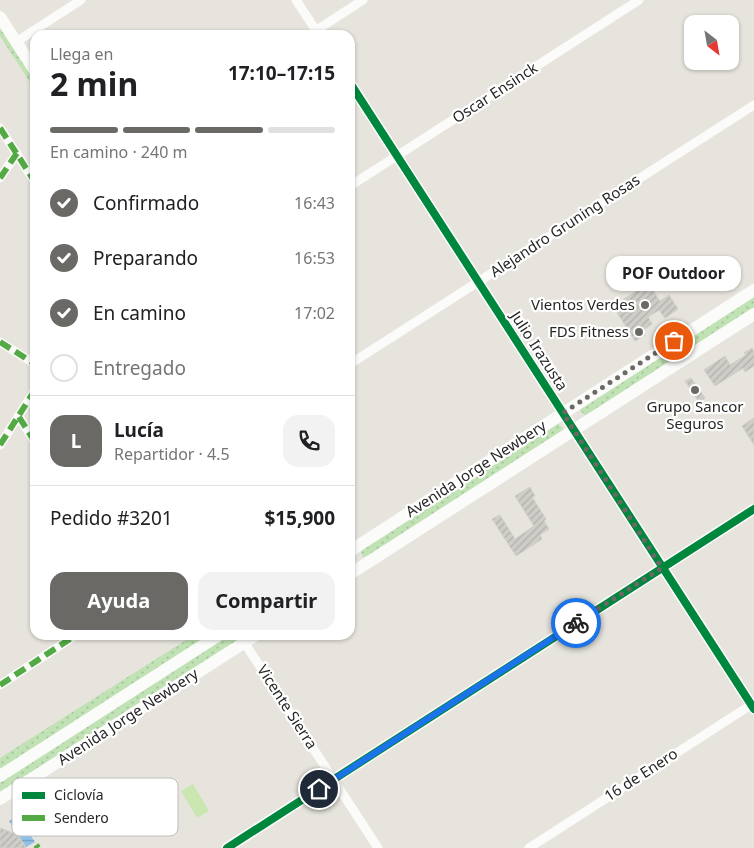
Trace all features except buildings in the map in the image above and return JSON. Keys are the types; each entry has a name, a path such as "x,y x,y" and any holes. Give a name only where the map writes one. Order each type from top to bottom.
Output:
{"main road":[{"path":"0,18 30,63"},
{"name":"Avenida Jorge Newbery","path":"355,547 754,290"},
{"name":"Avenida Jorge Newbery","path":"355,571 754,314"},
{"name":"Avenida Jorge Newbery","path":"0,776 211,640"},
{"name":"Avenida Jorge Newbery","path":"33,778 247,640"},
{"name":"Avenida Jorge Newbery","path":"0,799 12,791"}],"street":[{"path":"35,30 81,0"},
{"path":"296,0 312,30"},
{"path":"318,30 363,0"},
{"name":"Oscar Ensinck","path":"355,183 639,0"},
{"path":"16,42 30,33"},
{"name":"Julio Irazusta","path":"355,91 753,706"},
{"name":"Alejandro Gruning Rosas","path":"355,361 754,105"},
{"path":"0,128 30,175"},
{"path":"0,178 16,154"},
{"path":"0,342 30,361"},
{"path":"0,445 30,398"},
{"path":"19,416 30,434"},
{"path":"227,848 754,509"},
{"path":"0,685 68,640"},
{"name":"Vicente Sierra","path":"244,642 378,848"},
{"name":"16 de Enero","path":"529,848 753,706"}],"green space":[{"path":"0,17 30,63 30,82 0,36"},
{"path":"754,296 754,308 589,414 585,415 580,411 582,407"},
{"path":"558,423 563,429 561,432 369,556 363,557 361,552 365,547"},
{"path":"186,640 211,640 0,776 0,758"},
{"path":"220,640 238,640 23,778 12,778 12,785 0,793 0,782"},
{"path":"193,784 209,811 197,818 181,791"}],"water":[{"path":"19,836 31,836 35,842 26,847"}],"marked path":[{"path":"0,128 30,174"},
{"path":"0,178 17,153"},
{"path":"0,342 30,361"},
{"path":"0,445 30,398"},
{"path":"19,417 30,434"},
{"path":"0,685 68,640"}],"cycle path":[{"path":"355,91 754,709"},
{"path":"227,848 754,509"}],"way so far":[{"path":"576,623 662,568 563,413 674,341"}],"place":[{"name":"Vientos Verdes","path":"645,305"},
{"name":"FDS Fitness","path":"639,332"},
{"name":"POF Outdoor","path":"674,341"},
{"name":"Grupo Sancor Seguros","path":"695,390"}],"route":[{"path":"319,789 576,623"}]}
